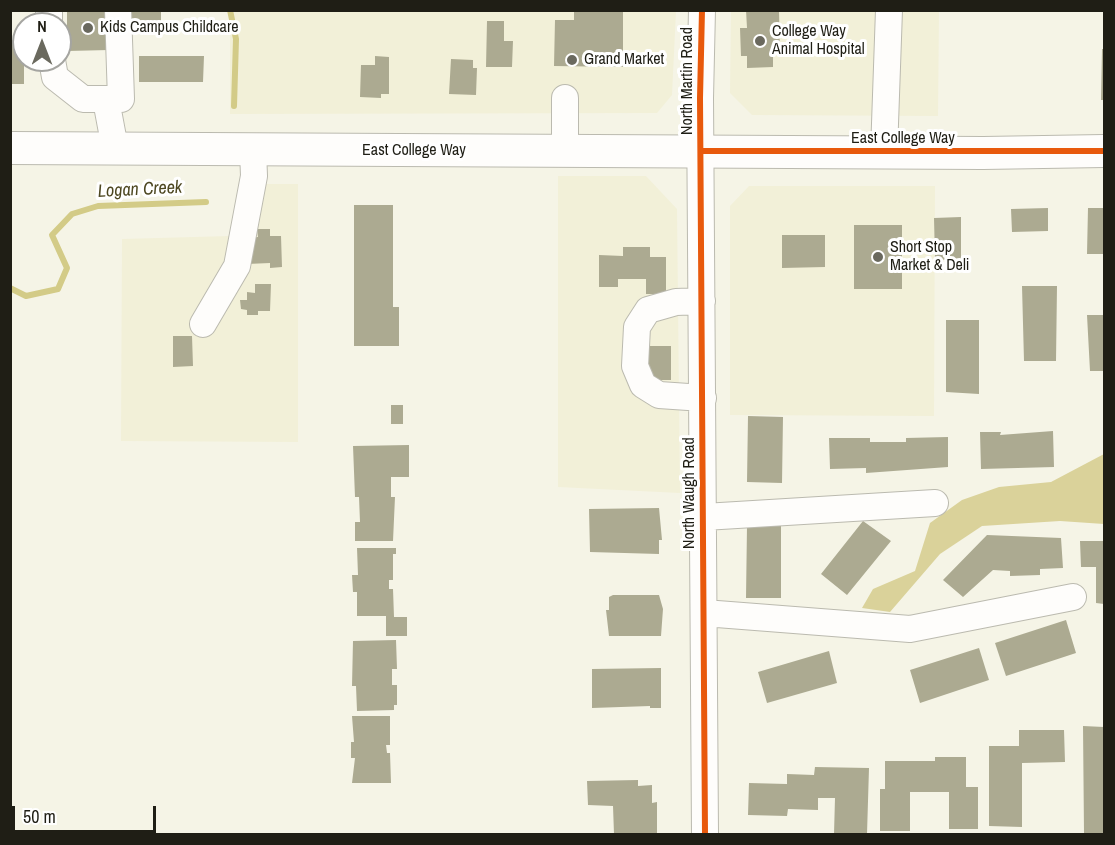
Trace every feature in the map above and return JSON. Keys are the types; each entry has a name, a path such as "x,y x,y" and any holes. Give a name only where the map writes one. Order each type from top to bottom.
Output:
{"main road":[{"name":"East College Way","path":"10,148 1104,151"}],"street":[{"path":"54,72 55,77 83,99 121,99 118,10"},
{"name":"North Martin Road","path":"701,151 702,10"},
{"path":"884,152 889,10"},
{"path":"565,98 565,151"},
{"path":"106,100 115,148"},
{"path":"203,324 237,266 254,176 253,150"},
{"name":"North Waugh Road","path":"701,151 705,834"},
{"path":"702,301 676,302 648,310 637,327 635,366 643,385 659,395 703,398"},
{"path":"704,517 935,503"},
{"path":"704,613 910,629 1073,597"}],"shaded area":[{"path":"230,11 676,11 672,95 657,113 230,114"},
{"path":"731,11 939,11 938,116 752,115 730,93"},
{"path":"558,176 646,176 677,209 680,493 558,487"},
{"path":"259,184 298,184 298,442 121,441 122,239 230,236"},
{"path":"749,186 935,186 934,416 730,415 730,206"},
{"path":"1104,454 1104,524 1060,521 982,526 940,554 890,612 862,608 873,589 915,571 930,523 962,500 999,487 1051,482"}],"building":[{"name":"Kids Campus Childcare","path":"67,10 109,10 109,50 72,51 72,12 67,12"},
{"path":"132,10 161,10 161,21 132,20"},
{"path":"574,10 623,10 623,67 554,66 555,20 574,20"},
{"name":"College Way Animal Hospital","path":"746,10 779,10 780,54 773,54 773,67 747,68 747,56 741,56 740,28 747,28"},
{"path":"487,21 504,21 504,41 513,41 512,67 486,67"},
{"path":"10,40 12,40 12,72 24,72 24,84 10,84"},
{"path":"1102,49 1104,49 1104,100 1101,100"},
{"path":"139,56 204,56 203,82 139,82"},
{"path":"375,56 389,57 389,94 381,94 381,98 360,97 361,65 375,65"},
{"path":"451,59 473,60 473,68 477,68 476,95 449,94"},
{"path":"354,205 393,205 393,307 399,307 399,346 354,346"},
{"path":"1048,208 1048,231 1012,232 1011,209"},
{"path":"1088,208 1104,208 1104,254 1087,254"},
{"path":"961,217 961,259 935,260 934,218"},
{"name":"Short Stop Market & Deli","path":"854,225 902,225 902,289 854,289"},
{"path":"257,229 270,229 270,236 281,236 282,267 270,268 270,263 247,264 247,238 258,237"},
{"path":"782,235 825,235 825,267 782,268"},
{"path":"623,247 650,247 650,257 666,257 666,294 646,294 646,279 618,279 618,287 599,287 599,255 623,256"},
{"path":"255,284 271,284 270,311 258,311 258,315 247,315 247,310 241,309 240,300 247,300 247,292 255,293"},
{"path":"1022,286 1057,286 1056,361 1024,361"},
{"path":"1087,315 1104,315 1104,371 1090,371"},
{"path":"946,320 979,320 979,394 946,392"},
{"path":"173,336 192,336 193,366 173,367"},
{"path":"647,346 671,346 671,380 646,380"},
{"path":"391,405 403,405 403,424 391,424"},
{"path":"748,416 783,417 782,483 747,482"},
{"path":"1053,431 1054,467 981,469 980,432 1001,432 1000,435"},
{"path":"948,437 948,467 866,473 866,468 830,469 829,438 870,438 870,442 906,442 906,438"},
{"path":"409,445 409,477 391,477 391,497 395,497 393,541 355,541 355,522 360,522 359,497 355,497 353,446"},
{"path":"659,508 662,540 659,540 659,554 590,552 589,509"},
{"path":"863,521 891,541 847,595 821,574"},
{"path":"747,526 781,526 781,598 746,598"},
{"path":"987,535 1061,538 1063,568 1040,569 1040,575 1010,576 1010,571 993,570 963,597 943,580"},
{"path":"1080,541 1104,541 1104,604 1096,603 1096,567 1081,567"},
{"path":"357,548 396,548 396,554 393,554 393,580 389,580 389,589 393,589 394,617 407,617 407,636 386,636 386,616 357,616 357,592 353,592 352,575 358,575"},
{"path":"613,595 659,595 663,609 661,636 609,636 606,610 609,610 609,597"},
{"path":"1066,620 1076,653 1006,676 995,643"},
{"path":"396,640 397,669 392,669 392,685 397,685 397,705 394,705 394,710 357,711 356,686 352,686 353,641"},
{"path":"979,648 989,680 920,703 910,670"},
{"path":"829,651 837,683 767,703 758,672"},
{"path":"661,668 661,708 650,708 650,706 592,708 592,669"},
{"path":"352,716 390,716 390,745 386,745 387,753 390,753 391,783 352,783 355,758 351,758 351,742 354,742"},
{"path":"1083,726 1104,727 1104,834 1084,833"},
{"path":"1019,730 1064,730 1065,762 1022,763 1022,827 989,826 989,746 1019,746"},
{"path":"935,757 966,757 966,787 978,787 978,829 949,829 949,792 910,792 910,831 880,831 880,789 885,789 885,761 935,761"},
{"path":"815,767 869,768 867,834 834,834 835,798 818,798 818,810 788,809 787,816 748,815 749,783 787,784 787,774 814,775"},
{"path":"638,780 638,786 652,785 652,803 657,802 657,834 614,834 613,806 588,805 587,781"}],"waterway":[{"name":"Logan Creek","path":"230,10 236,39 234,106"},
{"name":"Logan Creek","path":"10,288 26,296 58,289 67,268 52,235 72,214 98,206 206,202"}],"cycle path":[{"path":"702,10 700,98 705,834"},
{"path":"701,151 1104,151"}],"place":[{"name":"Kids Campus Childcare","path":"88,28"},
{"name":"College Way Animal Hospital","path":"760,41"},
{"name":"Grand Market","path":"572,60"},
{"name":"Short Stop Market & Deli","path":"878,257"}]}
